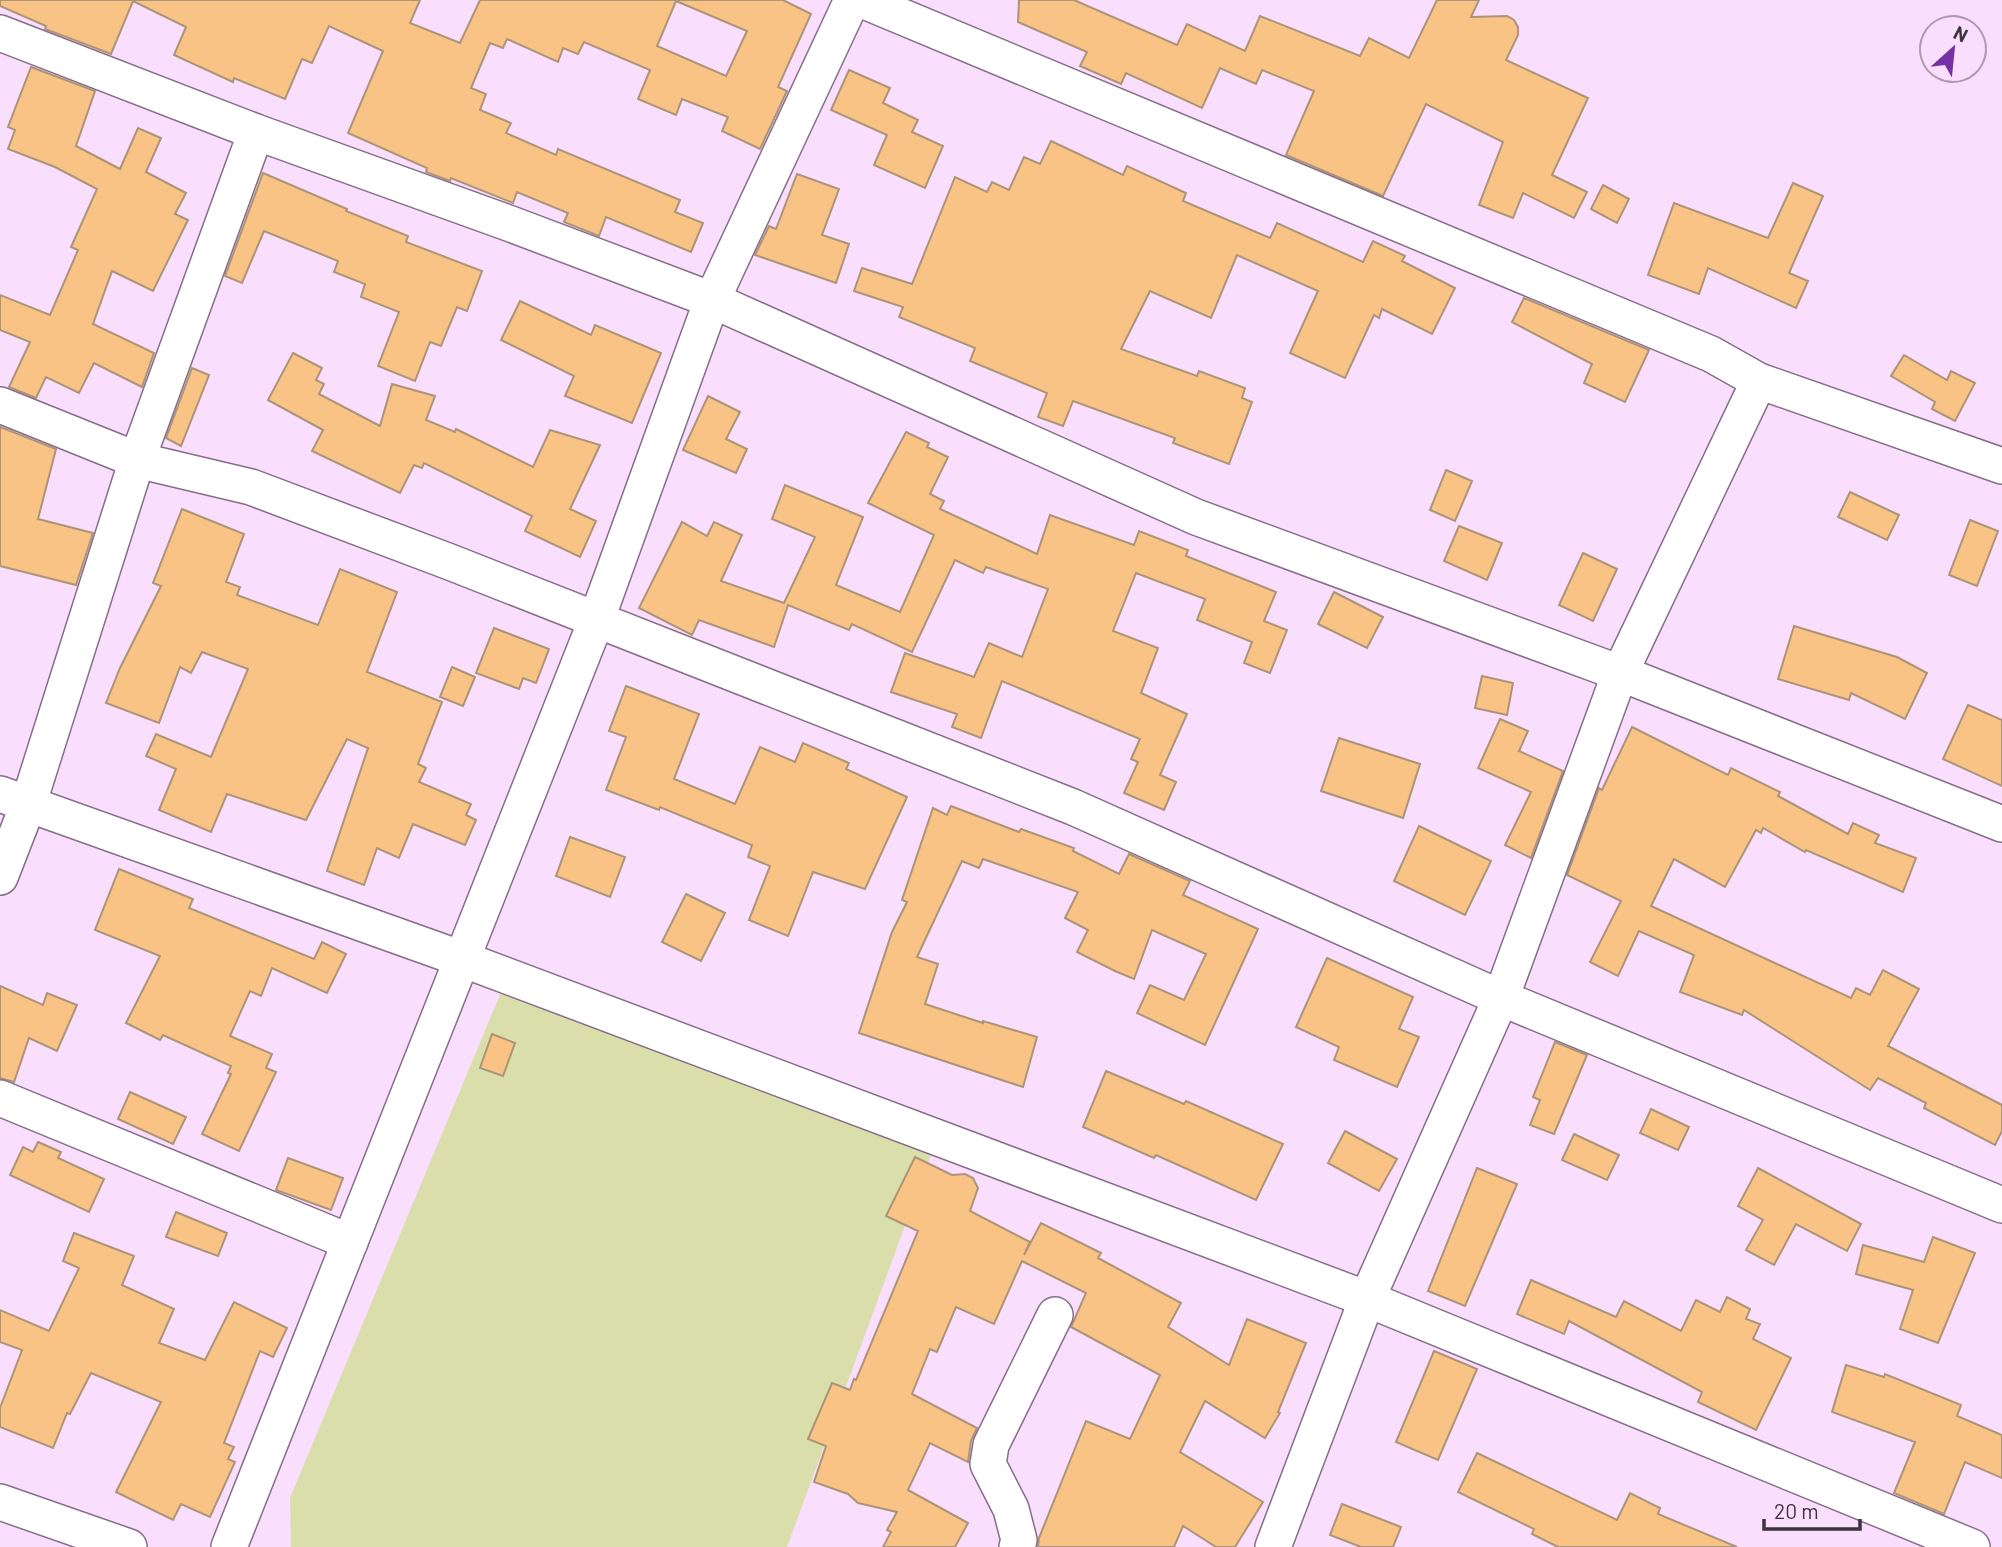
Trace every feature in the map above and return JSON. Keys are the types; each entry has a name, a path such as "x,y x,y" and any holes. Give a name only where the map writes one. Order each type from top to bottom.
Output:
{"street":[{"path":"229,1547 596,621 712,300 852,0"},
{"path":"862,0 1711,354 1759,382 2002,466"},
{"path":"0,33 256,132 712,300 1196,517 1620,673 2002,824"},
{"path":"0,877 14,799 256,132"},
{"path":"1273,1547 1367,1299 1501,998 1620,673 1759,382"},
{"path":"0,405 137,460 251,487 450,562 1073,807 1501,998 2002,1205"},
{"path":"14,799 462,959 1367,1299 1972,1547"},
{"path":"0,1098 350,1242"},
{"path":"1017,1547 1019,1540 1011,1509 989,1464 990,1455 992,1445 1055,1315"},
{"path":"0,1502 129,1547"}],"green space":[{"path":"502,990 931,1155 787,1547 291,1547 290,1498"}],"building":[{"path":"0,0 420,0 410,23 460,43 480,0 783,0 811,14 778,87 787,91 760,149 722,131 728,117 682,99 676,115 638,99 650,70 584,42 578,54 563,48 558,62 507,39 503,48 490,43 471,88 486,94 480,110 511,123 506,133 556,155 558,149 680,200 675,212 703,223 691,252 606,217 599,236 564,222 568,213 517,192 513,203 451,178 450,181 426,172 427,168 348,133 383,51 329,26 312,63 302,59 285,99 234,78 233,82 174,55 186,27 133,1 111,54 45,29 46,26 0,6","holes":["676,1 747,31 726,76 657,46"]},
{"path":"1019,0 1074,0 1177,45 1187,24 1245,51 1260,16 1360,56 1369,38 1409,58 1437,0 1479,0 1471,17 1507,16 1514,20 1518,27 1518,35 1506,60 1588,98 1552,175 1587,192 1574,218 1523,193 1513,218 1479,205 1503,142 1426,104 1383,196 1286,155 1314,91 1262,70 1256,84 1220,68 1202,108 1126,73 1121,84 1080,66 1087,52 1018,22"},
{"path":"31,67 95,91 76,146 120,169 138,128 161,138 146,172 186,193 175,214 188,220 153,291 112,271 93,324 154,353 142,387 94,363 79,393 46,377 36,398 9,387 30,342 0,330 0,295 50,315 78,250 71,247 97,189 55,167 8,149 15,130 8,127"},
{"path":"849,70 890,88 883,103 918,120 912,132 943,146 925,188 874,165 887,135 831,110"},
{"path":"1051,141 1123,175 1127,166 1186,193 1183,201 1270,238 1277,223 1363,262 1373,241 1405,256 1402,261 1455,288 1432,334 1382,309 1379,318 1374,315 1345,378 1290,353 1318,291 1237,255 1211,318 1150,291 1121,349 1197,376 1199,371 1245,388 1242,398 1252,402 1229,464 1173,443 1175,438 1073,401 1063,426 1038,417 1047,393 970,361 975,348 899,317 903,307 854,291 862,268 912,284 955,177 987,192 992,182 1009,190 1024,157 1040,164"},
{"path":"263,173 408,236 406,242 482,271 467,311 457,307 441,346 430,342 415,381 378,366 399,312 361,297 365,284 334,272 338,261 264,231 242,283 225,276"},
{"path":"797,174 839,189 822,235 849,244 836,283 755,255 769,226 776,229"},
{"path":"1793,183 1823,196 1789,273 1808,281 1796,308 1708,268 1699,294 1648,275 1674,203 1768,238"},
{"path":"1603,185 1629,199 1617,223 1591,209"},
{"path":"1524,298 1649,350 1625,402 1584,383 1592,364 1512,322"},
{"path":"520,301 591,335 595,325 661,353 632,423 565,396 574,376 501,340"},
{"path":"293,353 322,368 316,380 324,384 319,394 380,426 392,384 435,396 426,420 455,432 456,429 533,467 550,430 600,445 570,509 596,521 580,557 525,531 532,516 424,463 422,468 414,465 400,493 312,451 323,430 268,400"},
{"path":"1904,355 1947,380 1951,371 1975,383 1955,421 1932,409 1935,402 1891,376"},
{"path":"192,368 209,375 181,446 166,438"},
{"path":"708,396 740,412 726,439 747,449 736,473 683,450"},
{"path":"0,427 56,449 38,519 93,533 76,585 0,566"},
{"path":"906,432 929,443 927,447 948,457 930,494 944,501 940,509 1037,554 1050,515 1134,545 1139,531 1188,550 1186,556 1276,592 1264,621 1287,630 1270,673 1244,663 1252,642 1197,620 1205,599 1136,573 1113,631 1158,648 1141,693 1187,714 1160,775 1176,782 1164,810 1124,793 1138,762 1131,759 1140,739 1002,681 981,738 952,727 957,714 891,692 905,653 974,677 989,643 1022,657 1048,589 986,567 983,573 955,560 912,652 852,624 849,630 788,605 774,647 699,620 692,635 639,608 682,522 707,536 714,522 742,535 721,581 784,603 815,537 772,519 785,485 863,517 836,585 900,612 934,535 868,503"},
{"path":"1446,470 1472,481 1455,521 1430,510"},
{"path":"1850,492 1899,515 1887,540 1838,517"},
{"path":"182,509 244,534 226,582 240,587 237,595 318,625 340,569 397,592 367,672 442,702 418,764 426,768 419,782 471,804 466,815 476,820 465,845 413,824 399,858 377,848 364,885 327,871 368,748 347,739 306,820 227,794 211,832 159,810 176,769 146,756 156,734 211,757 248,669 202,652 191,673 180,667 159,723 106,703 120,668 161,586 153,583"},
{"path":"1970,520 1998,531 1977,586 1949,575"},
{"path":"1459,526 1502,543 1487,580 1444,561"},
{"path":"1583,553 1617,569 1593,621 1559,605"},
{"path":"1334,592 1383,617 1367,648 1318,624"},
{"path":"1794,626 1897,657 1927,673 1905,719 1851,693 1849,700 1778,679"},
{"path":"494,628 549,649 536,683 523,678 519,689 476,673"},
{"path":"452,667 475,677 463,706 440,697"},
{"path":"1482,676 1513,683 1507,715 1475,708"},
{"path":"626,686 699,714 674,779 735,804 760,747 795,762 803,743 849,763 846,769 907,797 865,889 813,872 788,936 749,920 770,866 748,857 752,845 660,807 659,810 606,790 626,737 609,731"},
{"path":"1968,705 2002,720 2002,786 1943,759"},
{"path":"1500,719 1528,731 1519,751 1563,771 1531,858 1505,845 1531,792 1478,768"},
{"path":"1632,727 1728,775 1731,768 1780,792 1778,796 1848,834 1853,823 1879,835 1875,843 1916,858 1903,892 1806,850 1805,852 1763,828 1761,833 1756,830 1725,887 1674,859 1651,906 1851,998 1856,988 1870,995 1883,970 1919,989 1888,1046 2002,1105 2002,1131 1995,1145 1924,1108 1926,1103 1878,1078 1870,1090 1744,1010 1742,1015 1680,992 1694,955 1639,931 1618,976 1590,962 1621,901 1567,875 1599,788 1602,790"},
{"path":"1339,738 1420,764 1403,818 1321,791"},
{"path":"951,806 1019,832 1021,829 1074,848 1073,851 1119,874 1129,854 1190,881 1183,895 1258,929 1205,1045 1137,1013 1150,985 1184,1000 1206,954 1152,930 1134,979 1115,971 1077,952 1088,930 1065,918 1078,892 983,859 979,868 962,861 917,957 938,964 925,1004 1037,1037 1023,1087 859,1033 892,932 907,902 902,900 933,808 947,815"},
{"path":"1419,826 1491,861 1465,915 1394,881"},
{"path":"570,837 625,857 610,897 556,876"},
{"path":"119,869 193,899 189,908 314,959 322,942 346,954 327,993 272,968 261,996 250,991 230,1036 272,1054 266,1068 276,1072 239,1151 202,1134 231,1074 228,1073 231,1066 163,1035 160,1040 126,1023 160,956 95,930"},
{"path":"686,894 725,913 701,961 662,942"},
{"path":"1327,958 1413,997 1399,1029 1419,1037 1397,1087 1334,1060 1339,1047 1296,1027"},
{"path":"0,986 43,1005 47,993 77,1005 57,1051 29,1038 14,1082 0,1078"},
{"path":"492,1034 515,1043 503,1076 480,1068"},
{"path":"1555,1042 1587,1055 1554,1134 1530,1125 1540,1100 1533,1097"},
{"path":"1106,1071 1184,1104 1186,1101 1283,1144 1256,1200 1156,1155 1154,1158 1083,1127"},
{"path":"130,1092 186,1117 173,1144 118,1119"},
{"path":"1651,1109 1689,1127 1678,1150 1640,1133"},
{"path":"1345,1131 1397,1159 1379,1191 1328,1163"},
{"path":"1574,1134 1619,1155 1607,1180 1562,1160"},
{"path":"38,1142 61,1152 58,1158 104,1179 89,1212 10,1175 23,1147 33,1152"},
{"path":"915,1157 952,1175 965,1174 973,1178 978,1188 970,1211 1030,1242 1024,1255 1041,1223 1101,1253 1098,1258 1181,1303 1168,1327 1229,1365 1247,1319 1306,1343 1278,1412 1280,1413 1265,1438 1205,1401 1180,1452 1263,1502 1235,1547 1216,1547 1183,1526 1174,1547 1038,1547 1039,1538 1086,1421 1130,1439 1160,1375 1071,1327 1086,1293 1022,1261 994,1324 956,1307 937,1352 930,1349 912,1394 977,1428 971,1441 968,1462 930,1443 908,1490 968,1523 955,1547 883,1547 891,1532 887,1530 897,1512 858,1503 848,1494 814,1482 826,1446 808,1439 832,1383 850,1390 854,1379 856,1380 918,1231 886,1216"},
{"path":"288,1158 343,1178 331,1210 276,1190"},
{"path":"1477,1168 1517,1184 1465,1306 1428,1291"},
{"path":"1758,1168 1861,1224 1847,1251 1796,1224 1774,1265 1746,1250 1763,1220 1738,1206"},
{"path":"176,1212 227,1233 218,1256 166,1237"},
{"path":"74,1233 134,1256 122,1285 174,1309 159,1343 205,1360 234,1302 287,1328 273,1357 260,1351 224,1443 234,1447 228,1459 235,1462 210,1517 181,1504 173,1520 116,1492 161,1402 91,1373 70,1414 67,1413 53,1448 0,1427 0,1408 22,1350 0,1342 0,1310 49,1331 79,1268 63,1261"},
{"path":"1933,1237 1975,1253 1938,1343 1900,1329 1913,1290 1856,1274 1863,1245 1924,1262"},
{"path":"1531,1280 1616,1317 1624,1301 1681,1331 1696,1300 1720,1312 1727,1297 1750,1309 1746,1319 1760,1324 1753,1339 1791,1358 1756,1430 1698,1402 1702,1392 1569,1321 1564,1334 1517,1314"},
{"path":"1434,1351 1477,1369 1438,1460 1396,1442"},
{"path":"1846,1365 1884,1377 1885,1374 1961,1405 1957,1416 2002,1435 2002,1478 1965,1462 1944,1514 1894,1493 1915,1442 1832,1412"},
{"path":"1477,1453 1617,1520 1630,1493 1660,1508 1658,1514 1737,1547 1558,1547 1532,1534 1534,1529 1458,1492"},
{"path":"1342,1504 1401,1527 1393,1547 1361,1547 1330,1535"}]}
